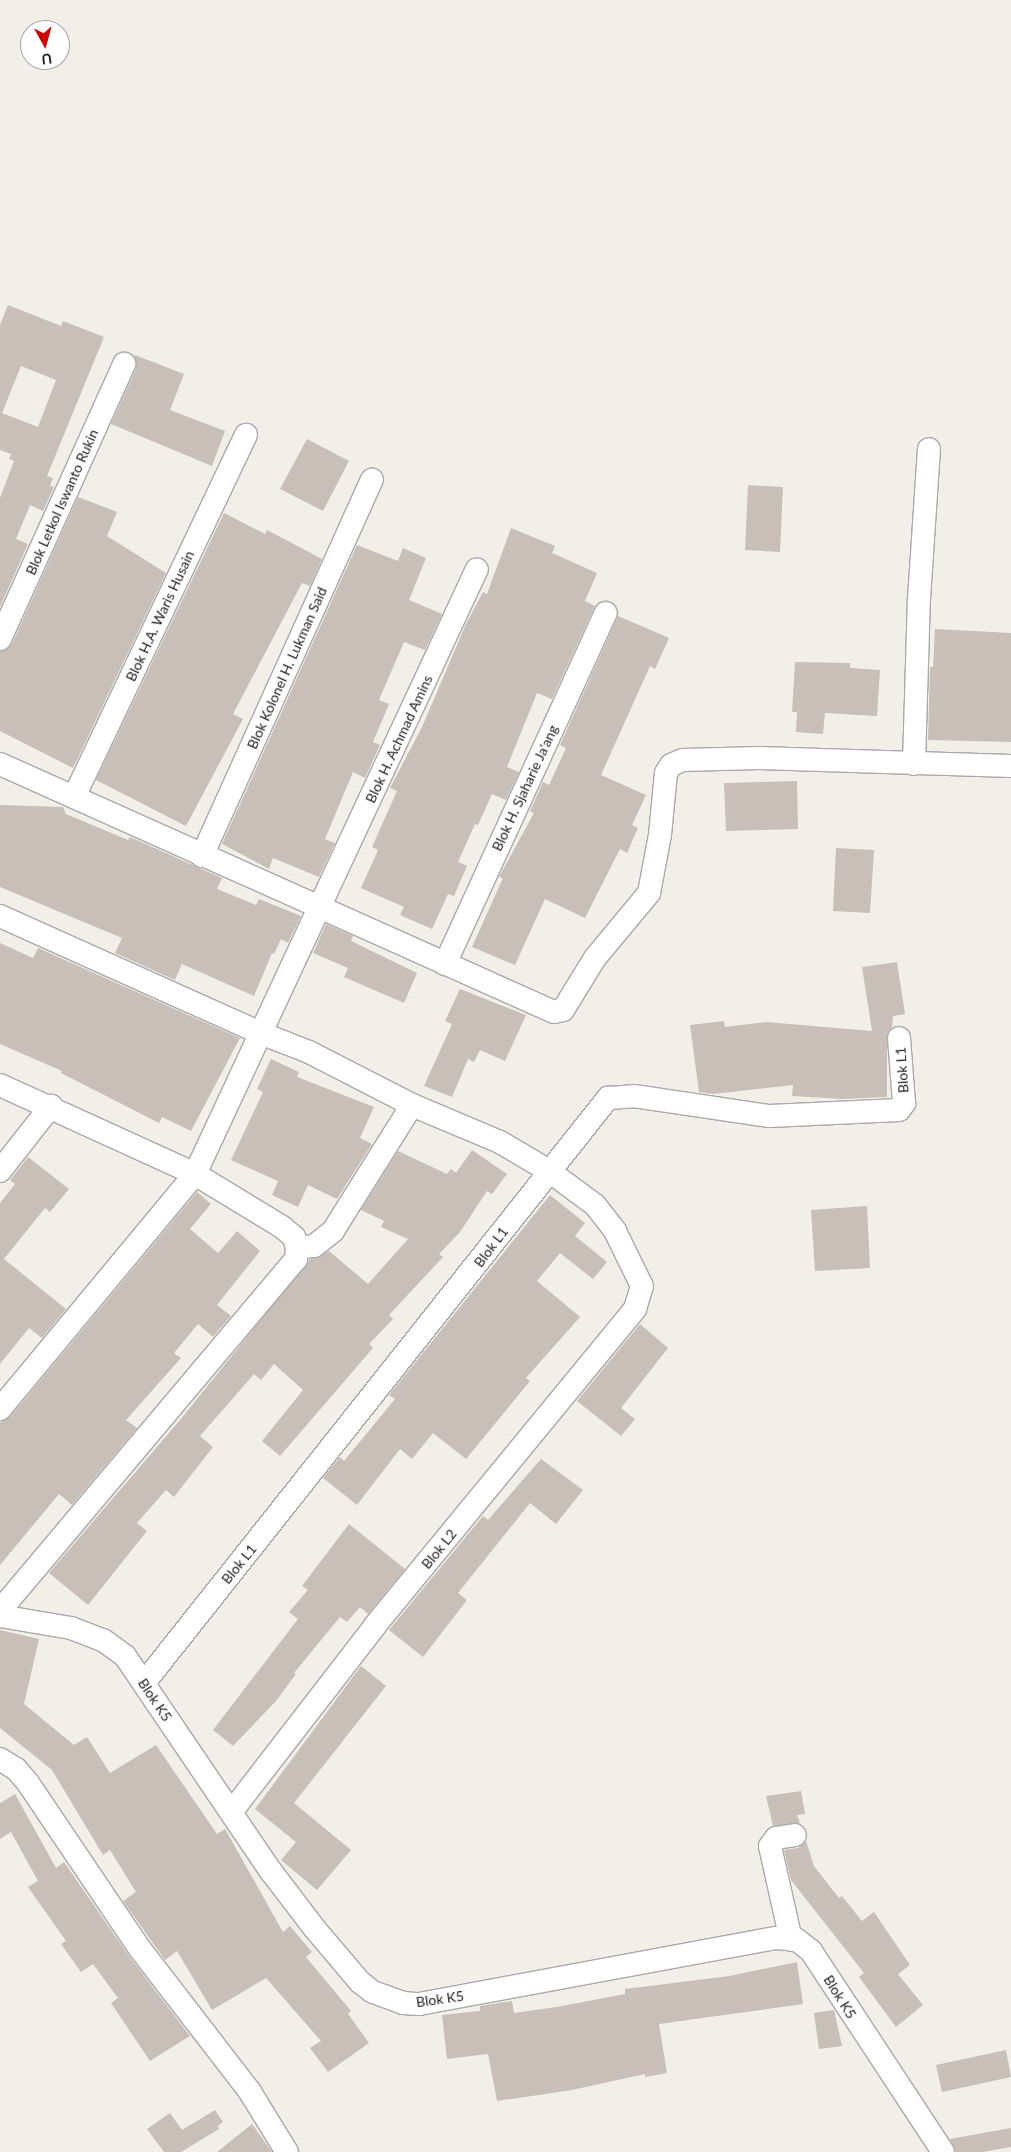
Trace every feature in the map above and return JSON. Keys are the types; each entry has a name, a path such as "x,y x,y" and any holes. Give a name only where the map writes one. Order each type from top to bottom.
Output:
{"street":[{"name":"Blok Letkol Iswanto Rukin","path":"0,639 124,364"},
{"name":"Blok H.A. Waris Husain","path":"74,797 246,435"},
{"path":"914,764 919,599 929,449"},
{"name":"Blok Kolonel H. Lukman Said","path":"202,856 372,480"},
{"name":"Blok H. Achmad Amins","path":"0,1409 195,1174 263,1034 477,569"},
{"name":"Blok H. Sjaharie Ja'ang","path":"445,964 606,613"},
{"path":"0,764 536,1006 554,1012 563,1010 595,958 649,893 660,835 666,773 671,765 683,760 760,758 1011,766"},
{"path":"0,916 263,1034 309,1052 412,1105 500,1142 549,1171"},
{"name":"Blok L1","path":"144,1683 438,1316 598,1107 608,1098 620,1095 770,1116 898,1110 904,1103 900,1038"},
{"path":"0,1085 51,1106 195,1174 282,1227 294,1237 298,1248 296,1259 0,1611"},
{"path":"298,1248 314,1246 333,1231 412,1105"},
{"path":"0,1170 51,1106"},
{"name":"Blok L2","path":"231,1812 376,1626 635,1309 642,1286 614,1230 596,1205 549,1171"},
{"name":"Blok K5","path":"0,1616 71,1628 103,1640 125,1656 270,1870 360,1982 385,1998 403,2003 420,2004 776,1938 791,1940 811,1951 943,2152"},
{"path":"0,1759 16,1769 28,1784 140,1948 250,2092 287,2152"},
{"path":"791,1940 770,1846 776,1838 795,1835"}],"building":[{"path":"8,305 61,326 63,321 104,337 47,476 53,478 50,486 54,487 43,511 30,505 16,539 28,544 0,607 0,498 14,461 9,459 11,454 0,450 0,325","holes":["21,366 56,380 38,427 2,413"]},
{"path":"135,355 184,374 170,410 225,431 212,466 111,424 136,369"},
{"path":"307,439 349,461 323,511 280,489"},
{"path":"748,485 783,487 780,552 745,550"},
{"path":"78,497 117,512 107,536 166,573 73,768 0,731 0,652 12,644"},
{"path":"224,513 265,534 267,530 322,559 310,586 302,583 233,714 243,719 186,826 96,780"},
{"path":"511,528 555,546 552,553 597,573 585,601 595,606 552,699 537,693 507,767 519,772 506,800 492,794 478,825 475,824 458,862 467,866 454,896 448,894 432,929 400,915 404,907 361,888 378,850 372,847 397,791 390,788 422,727 466,624 483,592 487,594"},
{"path":"357,545 398,561 403,548 426,558 409,600 442,614 425,650 404,642 379,700 389,704 373,742 380,745 365,778 353,772 325,839 335,843 319,877 273,858 269,869 222,844"},
{"path":"618,616 669,638 655,669 650,666 601,775 646,795 632,825 638,828 627,853 620,849 585,918 545,899 515,965 472,947 503,878 499,877 534,813 530,811 543,782 549,785 566,748 560,745"},
{"path":"935,629 1011,633 1011,742 928,740 930,667 933,667"},
{"path":"795,662 850,663 850,668 880,670 877,716 825,713 823,734 796,732 797,712 792,712"},
{"path":"797,781 798,829 726,831 724,783"},
{"path":"0,805 63,807 66,814 128,840 130,837 222,878 217,889 256,905 259,899 301,916 288,943 281,939 274,954 272,953 254,996 182,964 175,980 115,953 122,938 0,887"},
{"path":"836,848 874,850 870,913 833,911"},
{"path":"326,924 353,936 351,941 417,973 404,1003 344,977 348,968 313,953"},
{"path":"0,943 33,958 38,948 240,1038 191,1131 162,1117 159,1123 61,1073 62,1071 0,1044"},
{"path":"897,962 905,1014 893,1016 892,1027 887,1033 887,1097 843,1099 792,1096 793,1085 713,1094 699,1092 690,1025 724,1021 725,1027 766,1022 872,1031 862,967"},
{"path":"460,989 526,1015 505,1061 480,1050 474,1062 468,1059 452,1097 424,1086 452,1024 445,1021"},
{"path":"271,1059 299,1072 297,1077 374,1107 360,1138 372,1144 337,1199 308,1185 298,1207 272,1195 278,1181 231,1160 263,1092 257,1089"},
{"path":"472,1150 507,1174 492,1194 487,1191 460,1232 439,1254 443,1257 389,1315 393,1319 369,1344 373,1348 280,1456 262,1441 303,1390 274,1364 261,1380 254,1374 200,1436 213,1447 174,1497 166,1490 137,1523 147,1531 88,1605 49,1573 180,1420 309,1260 329,1251 368,1284 408,1239 381,1227 384,1221 361,1210 398,1151 447,1174 451,1169 456,1173"},
{"path":"28,1157 69,1189 50,1212 45,1208 4,1259 66,1309 42,1338 29,1328 0,1364 0,1203 15,1184 10,1180"},
{"path":"197,1192 211,1204 190,1229 218,1253 237,1231 260,1251 217,1305 231,1316 213,1337 198,1324 174,1353 181,1358 126,1420 137,1428 72,1505 59,1494 0,1565 0,1422 10,1417"},
{"path":"550,1195 585,1223 575,1236 607,1262 593,1279 560,1253 537,1281 580,1317 526,1378 530,1381 466,1459 433,1433 412,1459 400,1449 357,1505 323,1478 340,1457 344,1461 395,1399 389,1395"},
{"path":"867,1206 870,1268 815,1271 811,1210"},
{"path":"640,1324 668,1348 621,1408 635,1419 621,1436 577,1401"},
{"path":"541,1459 583,1490 556,1524 530,1503 458,1593 467,1600 423,1657 389,1630 483,1516 488,1520"},
{"path":"349,1524 405,1569 368,1614 360,1607 347,1622 340,1617 294,1673 296,1674 276,1701 233,1746 213,1730 298,1619 289,1612 308,1590 302,1586"},
{"path":"0,1630 39,1639 24,1704 74,1745 87,1737 110,1773 156,1745 217,1834 225,1829 283,1932 290,1926 312,1952 306,1957 351,2011 348,2014 369,2043 328,2072 310,2048 321,2041 266,1978 212,2010 177,1951 165,1960 123,1901 136,1892 110,1850 103,1855 52,1770 0,1728"},
{"path":"361,1666 386,1686 294,1803 351,1850 317,1890 281,1860 296,1842 255,1809"},
{"path":"801,1791 805,1814 797,1815 800,1823 773,1826 766,1796"},
{"path":"15,1794 56,1868 64,1862 129,1956 190,2036 150,2061 111,2003 118,1998 93,1964 81,1972 61,1944 66,1941 28,1887 38,1881 11,1832 0,1839 0,1803"},
{"path":"806,1841 814,1866 839,1898 842,1896 862,1921 874,1912 910,1965 898,1974 923,2005 896,2027 859,1977 864,1973 791,1880 784,1850 798,1848"},
{"path":"797,1962 803,2004 659,2024 667,2073 645,2077 645,2074 572,2090 497,2101 488,2054 447,2059 442,2015 480,2011 480,2006 512,2001 514,2013 557,2007 625,1994 625,1989 729,1976"},
{"path":"834,2010 842,2046 819,2049 814,2013"},
{"path":"1006,2050 1011,2077 942,2092 936,2065"},
{"path":"215,2110 223,2122 218,2126 219,2129 181,2152 164,2152 147,2129 170,2113 182,2130"},
{"path":"252,2124 272,2152 217,2152"},
{"path":"1011,2128 1011,2147 983,2152 956,2152 950,2139"}]}
